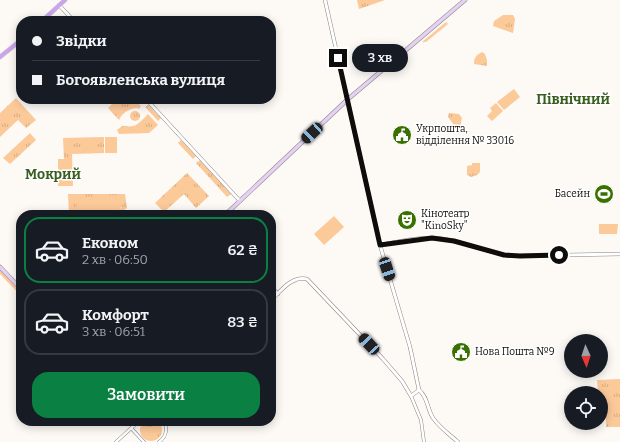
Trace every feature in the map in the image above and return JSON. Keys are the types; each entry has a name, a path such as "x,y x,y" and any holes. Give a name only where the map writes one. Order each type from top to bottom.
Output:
{"main road":[{"path":"47,16 65,0"},
{"path":"230,210 347,100 465,0"},
{"path":"0,57 16,44"},
{"path":"0,267 16,284"}],"street":[{"path":"324,0 380,245 410,347 419,390 424,394 432,417 458,442"},
{"path":"59,5 69,16"},
{"path":"151,104 240,201"},
{"path":"380,245 432,238 454,241 496,254 512,256 620,254"},
{"path":"278,294 290,282 300,278 307,279 402,381 411,396 421,420 424,442"},
{"path":"411,396 419,390"},
{"path":"116,442 133,426"},
{"path":"159,442 163,438 166,431 165,426"},
{"path":"131,428 144,442"}],"green space":[{"path":"357,0 385,0 359,9"},
{"path":"503,15 513,15 515,19 513,33 493,26 494,21"},
{"path":"446,22 448,24 426,42 422,42"},
{"path":"482,52 485,54 487,66 474,64 474,60 478,54"},
{"path":"514,89 520,97 504,110 497,102"},
{"path":"16,98 16,104 21,104 36,120 26,128 18,120 0,137 0,113"},
{"path":"496,103 503,111 492,121 487,116 492,111 490,108"},
{"path":"112,104 139,104 141,106 139,109 128,110 119,120 108,108"},
{"path":"148,105 161,118 158,121 145,107"},
{"path":"133,111 137,111 139,112 139,120 133,121 130,118 130,114"},
{"path":"449,113 459,114 462,118 460,127 454,125 448,117"},
{"path":"148,114 158,125 149,133 119,134 117,130 122,126 134,126"},
{"path":"30,133 36,140 10,164 3,158"},
{"path":"104,137 104,153 72,154 73,186 58,186 58,159 64,159 63,138"},
{"path":"105,137 117,137 117,153 105,153"},
{"path":"181,140 196,156 193,159 178,143"},
{"path":"200,160 231,194 227,197 196,163"},
{"path":"472,163 480,163 480,172 471,177 467,175 467,166 472,165"},
{"path":"187,173 209,196 196,208 184,194 166,210 162,210 155,203"},
{"path":"68,194 125,194 127,208 124,210 118,210 122,207 69,210"},
{"path":"115,195 121,198 123,204 118,210 78,210 76,204 77,201 83,197"},
{"path":"334,216 344,227 324,245 314,234"},
{"path":"599,224 618,224 617,234 599,234"},
{"path":"0,270 16,287 16,291 0,274"},
{"path":"620,379 620,427 608,427 608,386 597,386 597,380"},
{"path":"141,426 161,426 161,434 155,440 147,440 141,434"}],"place":[{"name":"Укрпошта, відділення № 33016","path":"402,135"},
{"name":"Басейн","path":"604,194"},
{"name":"Кінотеатр \"KinoSky\"","path":"407,220"},
{"name":"Нова Пошта №9","path":"461,352"}],"district":[{"name":"Північний","path":"573,99"},
{"name":"Мокрий","path":"53,174"}],"route":[{"path":"338,58 380,245 432,238 466,244 496,254 512,256 559,255"}]}
